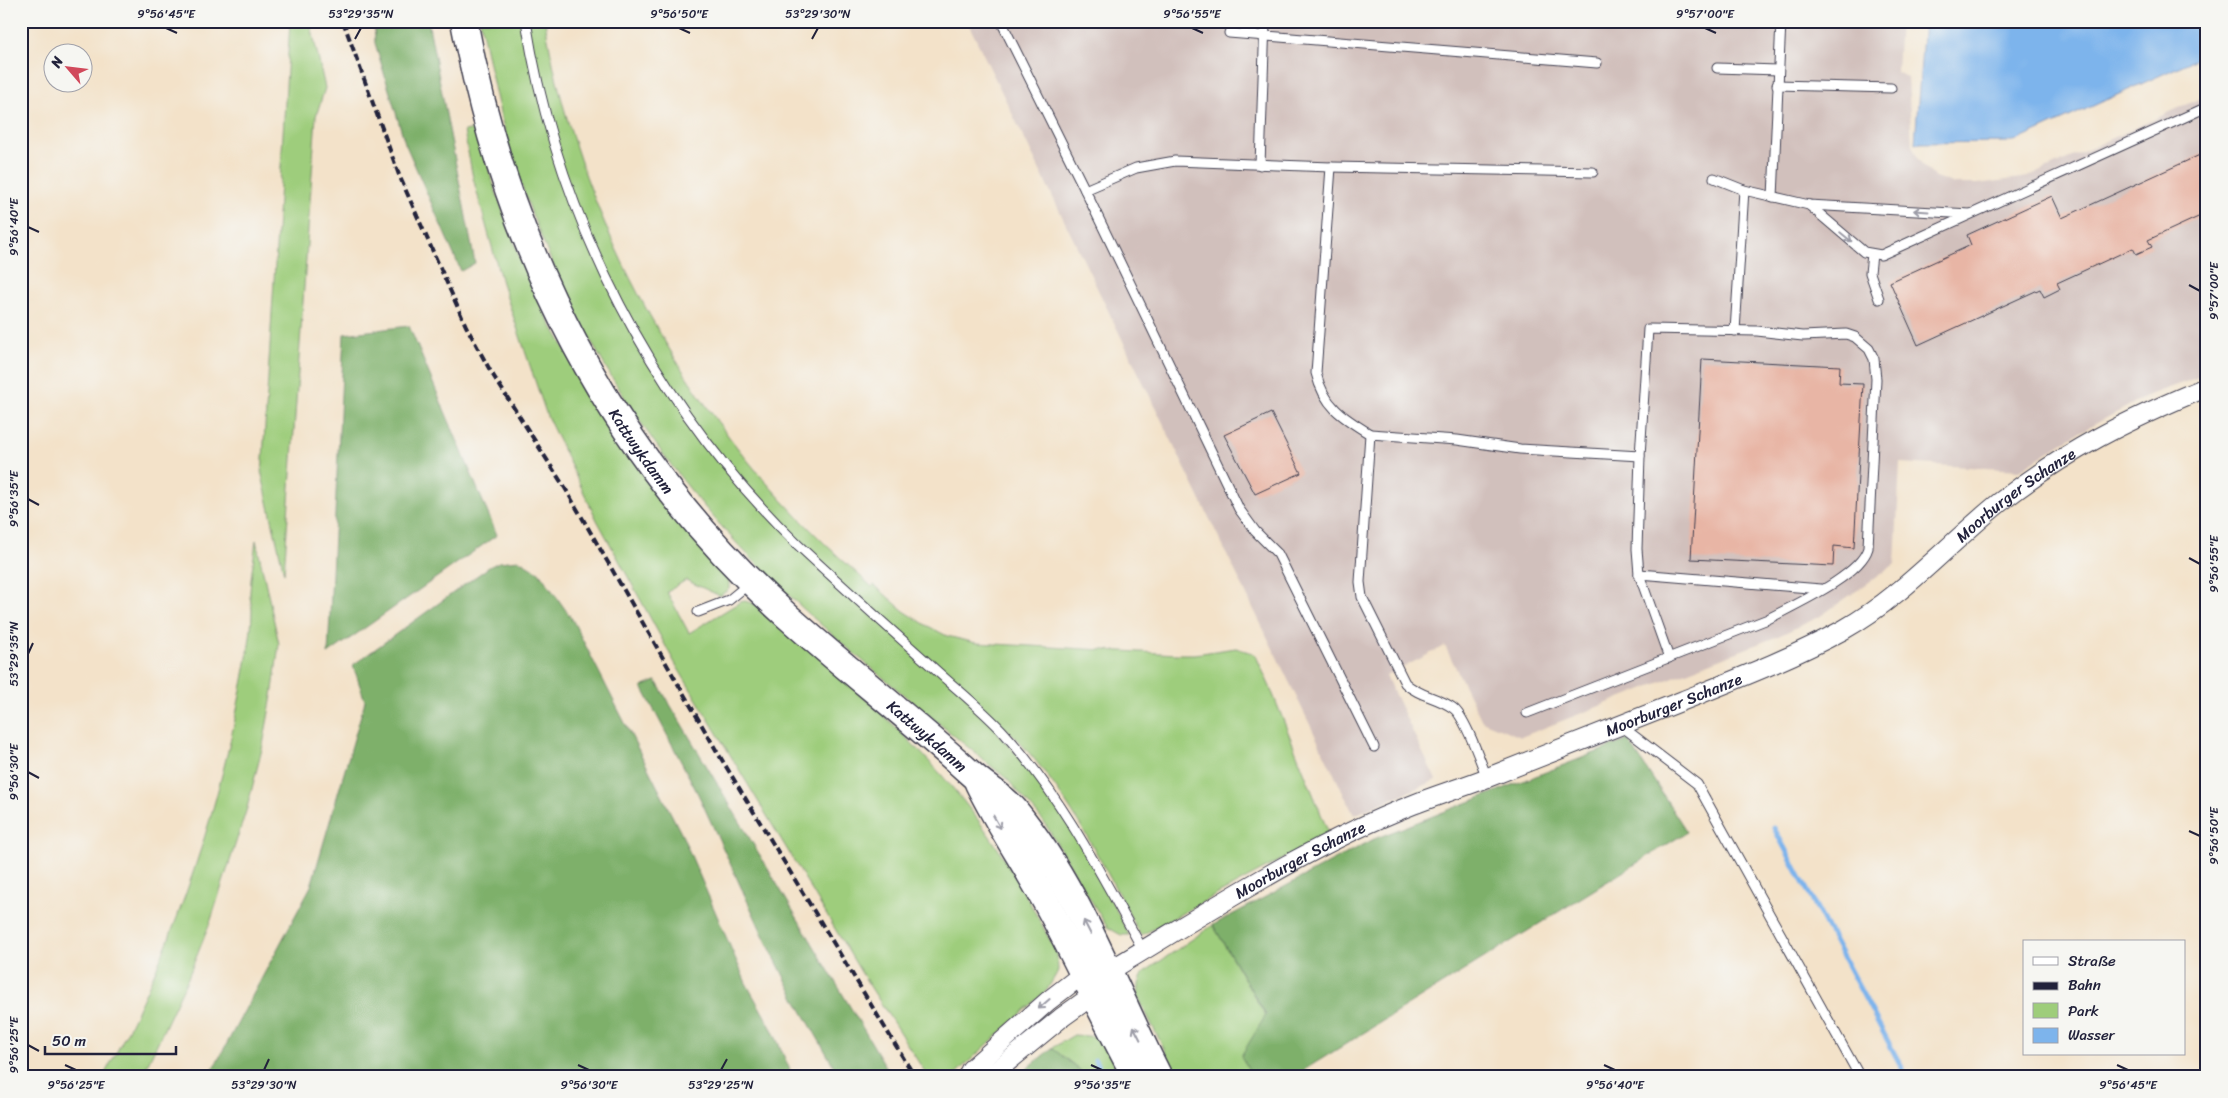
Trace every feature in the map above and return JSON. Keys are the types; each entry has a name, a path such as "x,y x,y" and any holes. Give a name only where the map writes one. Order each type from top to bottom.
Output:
{"main road":[{"name":"Kattwykdamm","path":"464,21 477,85 502,177 535,263 564,325 601,390 654,469 689,512 751,581 843,666 1011,806 1036,838 1070,894 1109,970 1132,1024 1159,1077"},
{"name":"Kattwykdamm","path":"976,778 996,821 1034,879 1107,1026 1136,1077"},
{"path":"1088,985 1095,970 1109,970"}],"street":[{"name":"Moorburger Schanze","path":"1109,970 1215,905 1317,849 1410,805 1487,778 1765,668 1846,628 1918,576 1996,506 2042,470 2094,438 2152,410 2207,387"},
{"path":"967,1077 972,1069 1041,1007 1088,985"},
{"path":"989,1077 1061,1018 1088,985"}],"lane":[{"path":"526,21 548,121 564,179 615,295 649,356 692,420 740,482 796,543 972,701 1010,740 1044,781 1078,830 1143,950"},
{"path":"1002,21 1239,508 1255,532 1278,554 1374,746"},
{"path":"1260,165 1265,21"},
{"path":"1773,197 1781,21"},
{"path":"1228,33 1597,63"},
{"path":"1717,68 1778,70"},
{"path":"1777,86 1891,88"},
{"path":"1809,205 1844,237 1864,252 1881,255 2207,107"},
{"path":"1085,190 1136,168 1175,161 1331,167 1593,172"},
{"path":"1331,167 1316,372 1320,389 1329,404 1342,418 1370,434 1456,440 1520,449 1640,456"},
{"path":"1714,178 1744,190 1809,205 1970,214"},
{"path":"1735,331 1744,190"},
{"path":"1872,254 1870,273 1880,299"},
{"path":"1527,713 1669,658 1768,619 1848,573 1862,560 1868,548 1876,379 1874,359 1863,343 1855,337 1846,334 1803,336 1735,331 1648,329 1640,456 1637,548 1639,574 1669,658"},
{"path":"1370,434 1360,582 1362,597 1405,682 1410,688 1444,702 1458,712 1487,778"},
{"path":"1639,574 1821,589"},
{"path":"698,612 729,600 751,581"},
{"path":"1620,725 1696,784 1860,1077"}],"shaded area":[{"path":"967,21 1900,21 1897,72 1908,78 1912,145 1918,159 1925,168 1935,177 1955,184 1978,184 2028,177 2207,95 2207,374 2149,395 2073,436 2020,470 1900,463 1895,564 1819,617 1778,636 1521,737 1482,721 1445,646 1386,676 1436,780 1354,815"}],"green space":[{"path":"290,21 310,21 325,88 316,116 284,573 262,475"},
{"path":"374,21 428,21 475,263 461,271 405,143 375,43"},
{"path":"480,21 545,21 559,90 580,159 607,228 639,295 676,360 717,421 763,478 826,545 872,587 874,585 904,611 947,636 976,643 1177,654 1195,654 1236,648 1252,653 1256,656 1270,687 1329,834 1142,935 1139,933 1096,852 1064,799 1046,774 1006,728 998,734 1019,756 1055,804 1087,855 1129,935 1121,935 1107,927 1044,822 1007,779 841,643 778,585 708,511 636,416 604,365 576,312 550,258 528,203 509,147"},
{"path":"477,129 491,177 520,259 549,321 589,390 729,580 729,589 720,596 686,580 667,592 689,633 740,602 745,601 761,606 889,720 948,782 999,850 1057,953 1058,971 1047,990 952,1077 928,1077 861,972 676,665 597,520 547,416 502,283 473,178 464,131"},
{"path":"409,326 497,535 328,654 344,334"},
{"path":"256,540 279,644 263,745 247,808 210,923 187,980 142,1076 103,1077 148,988 168,941 186,894 216,798 239,700 251,632 252,608 250,585"},
{"path":"519,560 539,572 572,619 683,837 746,983 773,1031 793,1077 209,1077 311,886 365,701 353,665 489,567 499,562"},
{"path":"656,681 892,1077 840,1077 797,1002 764,937 698,794 642,687"},
{"path":"1628,740 1687,832 1299,1073 1301,1077 1253,1077 1241,1056 1266,1015 1213,925 1374,839"},
{"path":"1213,925 1301,1077 1178,1077 1138,997 1139,984 1143,973"},
{"path":"1074,1035 1099,1037 1104,1035 1129,1077 1083,1077 1080,1070 1052,1048"},
{"path":"1052,1048 1080,1070 1083,1077 1017,1077"}],"water":[{"path":"1924,21 2207,21 2207,54 2014,142 1915,143"}],"building":[{"path":"2202,154 2207,165 2207,213 2148,240 2152,247 2136,254 2133,248 2057,283 2060,289 2044,297 2040,289 1918,345 1890,282 1971,245 1967,235 2052,196 2062,218"},
{"path":"1702,359 1840,366 1839,383 1863,384 1854,548 1834,546 1833,566 1691,559"},
{"path":"1271,413 1301,473 1255,494 1224,435"}],"waterway":[{"path":"1774,828 1907,1077"},
{"path":"1095,1060 1103,1077"}],"railway":[{"path":"343,21 399,175 466,326 491,372 565,488 719,755 915,1077"}]}
